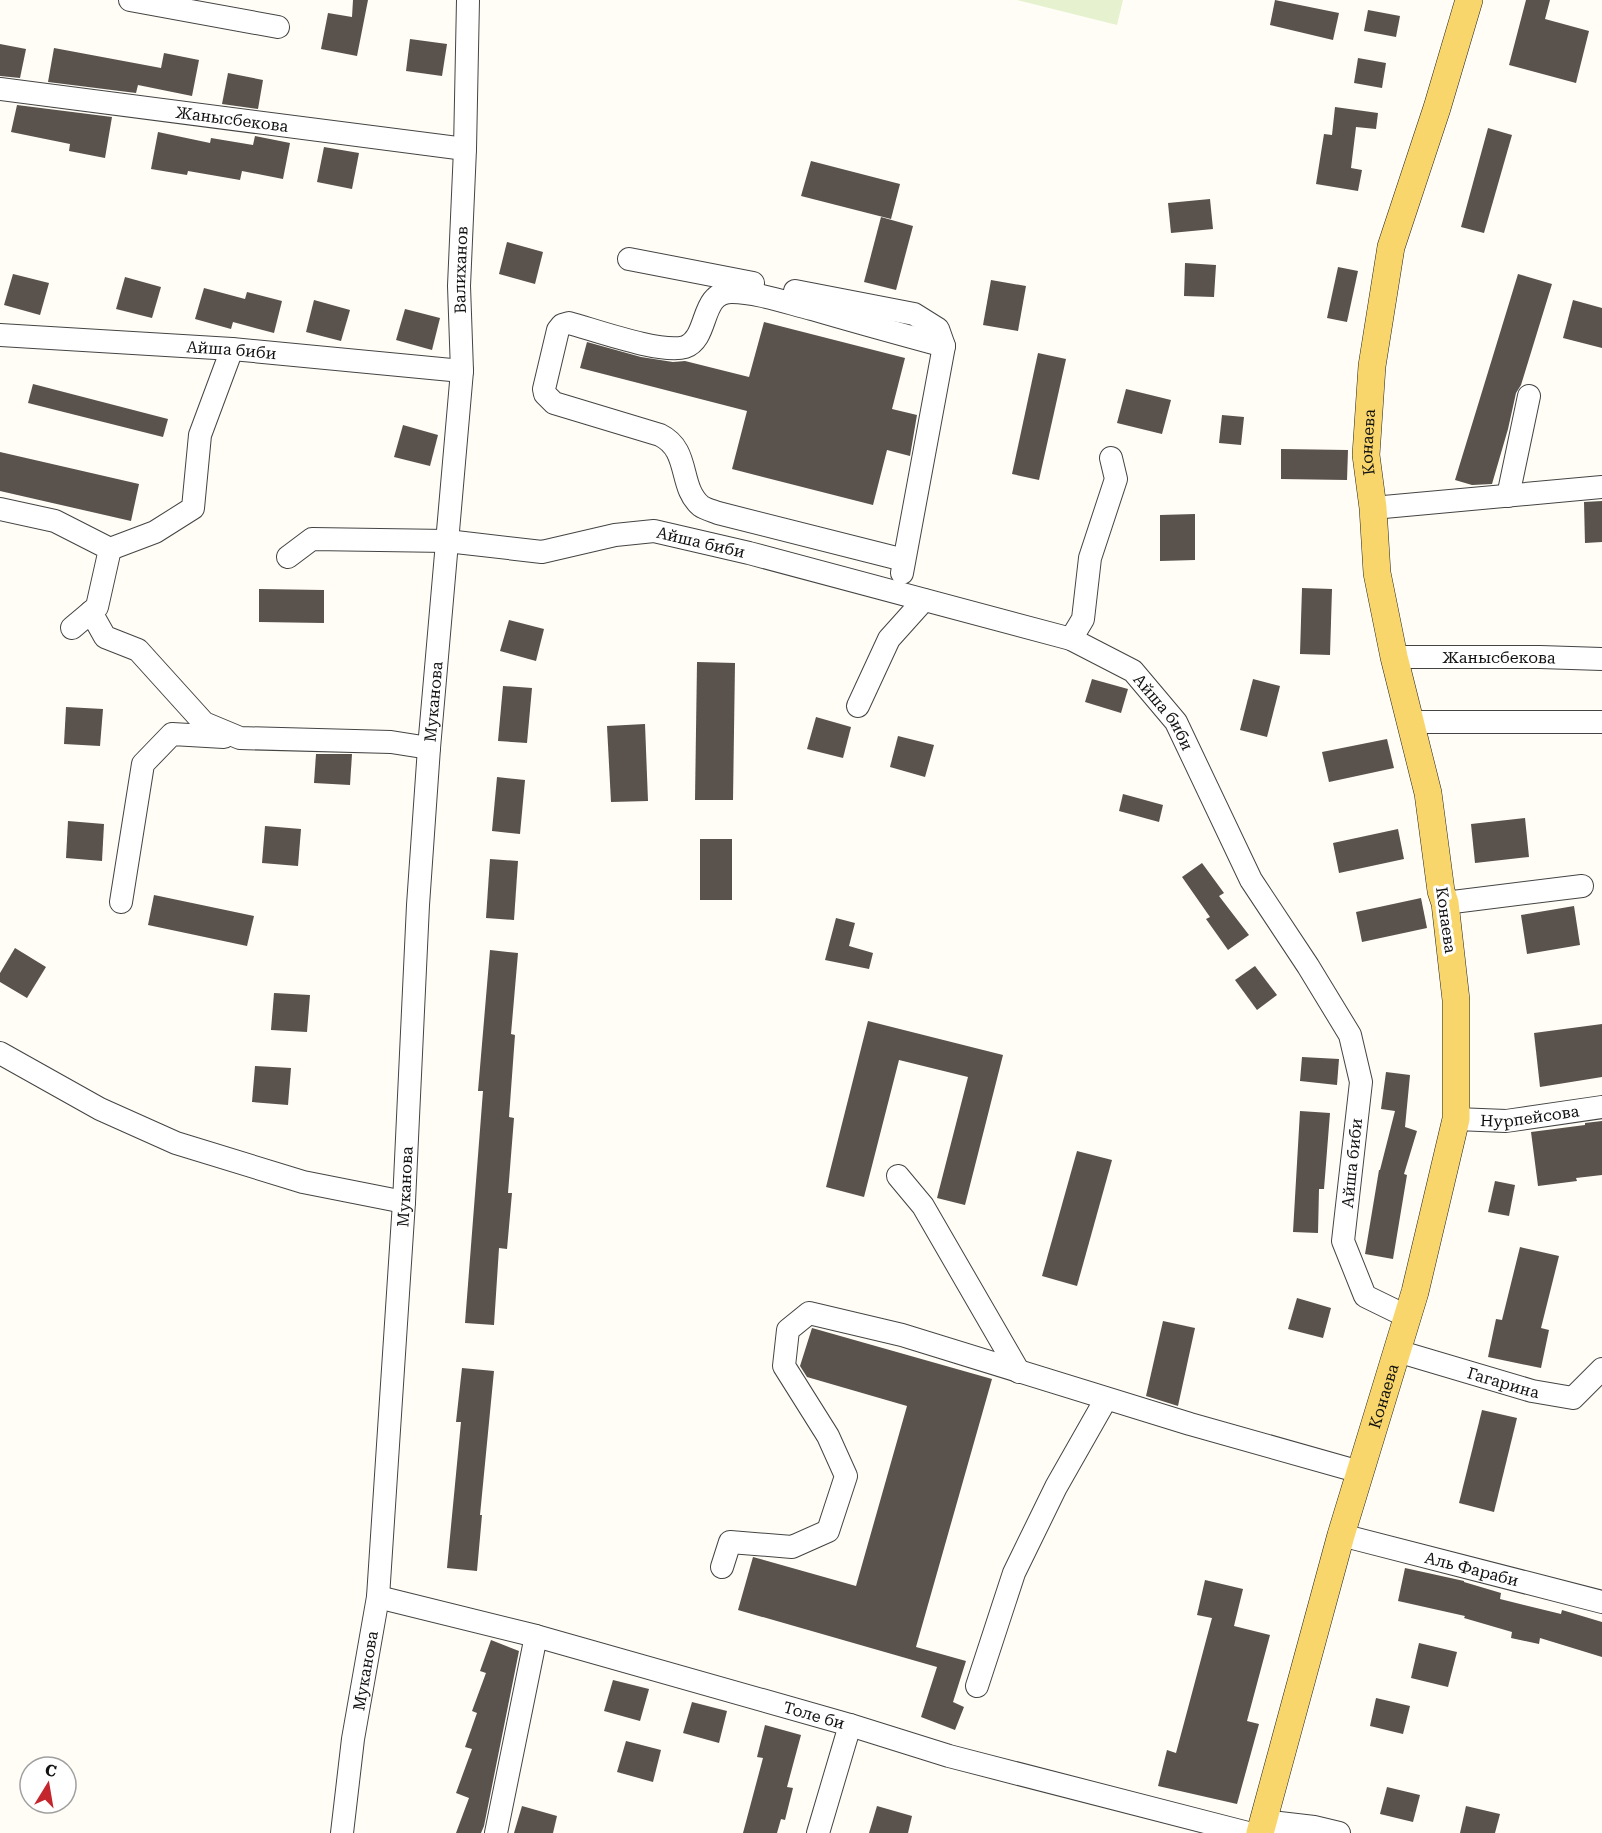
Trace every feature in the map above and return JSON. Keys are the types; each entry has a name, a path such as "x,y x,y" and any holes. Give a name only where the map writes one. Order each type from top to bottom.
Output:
{"main road":[{"name":"Конаева","path":"1257,1829 1341,1535 1408,1317 1456,1119 1455,1000 1445,903 1428,794 1412,722 1394,657 1377,573 1373,508 1366,454 1372,366 1391,247 1437,108 1469,0"}],"street":[{"path":"130,0 278,27"},
{"name":"Валиханов","path":"447,541 462,371 459,286 468,0"},
{"name":"Жанысбекова","path":"0,90 465,149"},
{"path":"629,259 914,314 938,329 944,346 898,592"},
{"path":"904,560 718,513 701,506 689,487 678,450 670,440 554,403 545,394 544,389 558,330 562,325 569,323 661,348 687,346 698,336 714,299 730,291 790,303 944,346"},
{"name":"Айша биби","path":"0,335 232,350 462,371"},
{"path":"0,509 55,521 110,549 155,532 193,508 201,435 232,350"},
{"path":"1508,496 1529,396"},
{"path":"1071,639 1083,619 1090,558 1116,479 1111,458"},
{"path":"1373,508 1602,488"},
{"name":"Айша биби","path":"288,557 312,539 447,541 542,552 615,535 654,531 749,553 1071,639 1133,671 1176,722 1251,880 1350,1035 1361,1082 1343,1241 1365,1296 1408,1317"},
{"name":"Муканова","path":"342,1833 353,1739 378,1597 404,1202 418,905 447,541"},
{"path":"72,628 97,607 110,549"},
{"path":"858,706 889,639 924,600"},
{"path":"91,612 105,637 138,650 204,723 240,738"},
{"name":"Жанысбекова","path":"1394,657 1602,659"},
{"path":"1412,722 1602,722"},
{"path":"121,902 143,764 172,734 391,742 429,748"},
{"path":"1445,903 1582,886"},
{"path":"0,1053 100,1109 176,1143 303,1182 404,1202"},
{"name":"Нурпейсова","path":"1456,1119 1506,1121 1602,1107"},
{"path":"898,1176 923,1206 1019,1372"},
{"path":"722,1567 730,1542 792,1547 828,1531 846,1476 828,1436 784,1366 788,1330 809,1313 902,1335 1106,1399 1360,1472"},
{"name":"Гагарина","path":"1397,1351 1532,1391 1573,1398 1602,1369"},
{"path":"977,1686 1014,1573 1056,1487 1106,1399"},
{"name":"Аль Фараби","path":"1341,1535 1602,1602"},
{"name":"Толе би","path":"378,1597 536,1636 850,1725 949,1756 1257,1829 1314,1827 1339,1833"},
{"path":"496,1833 536,1636"},
{"path":"818,1833 850,1725"}],"green space":[{"path":"1017,0 1123,0 1117,25"}],"building":[{"path":"353,0 368,0 357,56 321,49 328,13 352,17"},
{"path":"1275,0 1339,13 1333,40 1270,25"},
{"path":"1526,0 1550,0 1545,19 1589,31 1576,83 1509,65"},
{"path":"1368,10 1400,16 1396,37 1364,31"},
{"path":"410,39 447,44 442,76 406,71"},
{"path":"0,44 26,49 20,78 0,76"},
{"path":"54,48 161,68 164,53 199,60 192,96 138,85 136,93 48,82"},
{"path":"1358,58 1386,63 1382,88 1354,83"},
{"path":"228,73 263,80 258,109 222,104"},
{"path":"17,105 112,117 105,158 69,151 70,144 11,132"},
{"path":"1335,107 1378,113 1376,129 1356,127 1351,168 1362,170 1358,191 1316,184 1324,134 1332,135"},
{"path":"1488,128 1512,135 1484,233 1461,227"},
{"path":"158,132 210,143 211,138 253,145 255,136 290,143 283,179 242,171 240,180 188,171 187,175 151,169"},
{"path":"324,147 359,153 352,189 317,182"},
{"path":"811,161 900,184 891,219 801,196"},
{"path":"1210,199 1213,229 1171,233 1168,203"},
{"path":"881,217 913,226 896,290 864,282"},
{"path":"507,242 543,252 535,284 499,274"},
{"path":"1185,263 1216,265 1214,297 1184,296"},
{"path":"1338,267 1358,271 1347,322 1327,318"},
{"path":"13,274 49,283 40,315 4,305"},
{"path":"1518,274 1552,284 1521,385 1516,393 1492,484 1472,485 1455,480"},
{"path":"125,277 161,287 152,318 116,309"},
{"path":"991,280 1026,286 1018,331 983,325"},
{"path":"204,288 245,299 247,292 282,301 274,333 233,322 231,329 195,319"},
{"path":"314,300 350,310 341,341 306,332"},
{"path":"1573,300 1602,308 1602,348 1563,338"},
{"path":"405,309 440,318 432,350 396,340"},
{"path":"764,322 905,358 892,409 917,415 910,456 887,450 873,505 732,469 747,411 580,368 587,342 641,357 673,362 685,361 749,377"},
{"path":"1038,353 1066,359 1039,480 1012,474"},
{"path":"33,384 168,419 163,437 28,403"},
{"path":"1126,389 1171,400 1162,434 1117,423"},
{"path":"1222,415 1244,417 1241,445 1219,443"},
{"path":"403,425 438,435 430,466 394,457"},
{"path":"1281,449 1348,450 1347,480 1281,479"},
{"path":"0,452 139,484 131,521 0,491"},
{"path":"1602,501 1602,542 1585,543 1584,502"},
{"path":"1195,514 1195,560 1160,561 1160,515"},
{"path":"1302,588 1332,589 1330,655 1300,654"},
{"path":"259,589 324,590 324,623 259,622"},
{"path":"509,620 544,629 536,661 500,651"},
{"path":"697,662 735,663 733,800 695,800"},
{"path":"1092,679 1128,689 1121,713 1085,702"},
{"path":"1253,679 1280,686 1267,737 1240,730"},
{"path":"503,686 532,688 527,743 498,741"},
{"path":"66,707 103,709 100,746 64,744"},
{"path":"816,717 851,727 843,758 807,749"},
{"path":"645,724 648,801 611,802 607,726"},
{"path":"898,736 934,745 925,777 890,767"},
{"path":"1387,739 1394,768 1329,782 1322,752"},
{"path":"316,754 352,754 350,785 314,783"},
{"path":"497,777 525,780 520,834 492,831"},
{"path":"1123,794 1163,805 1159,822 1119,811"},
{"path":"1525,818 1529,857 1475,863 1471,824"},
{"path":"68,821 104,824 102,861 66,858"},
{"path":"265,826 301,829 298,866 262,863"},
{"path":"1398,829 1404,859 1339,873 1333,843"},
{"path":"700,839 732,839 732,900 700,900"},
{"path":"490,859 518,861 514,920 486,918"},
{"path":"1202,863 1224,893 1219,896 1249,935 1228,950 1206,919 1210,917 1182,877"},
{"path":"154,895 254,916 247,946 148,925"},
{"path":"1421,898 1427,928 1362,942 1356,912"},
{"path":"1574,906 1580,945 1527,954 1521,915"},
{"path":"836,918 855,923 849,946 873,953 869,969 825,960"},
{"path":"15,948 46,967 27,998 0,982 0,973"},
{"path":"490,950 518,953 511,1034 515,1035 509,1117 514,1118 508,1193 512,1193 507,1249 499,1248 494,1325 465,1323 483,1091 478,1091"},
{"path":"1255,966 1277,995 1257,1010 1235,980"},
{"path":"274,993 310,995 307,1032 271,1030"},
{"path":"868,1021 1003,1055 965,1205 937,1198 968,1077 899,1060 864,1197 826,1187"},
{"path":"1602,1024 1602,1077 1540,1087 1534,1033"},
{"path":"1302,1057 1339,1059 1337,1085 1300,1081"},
{"path":"255,1066 291,1068 288,1105 252,1102"},
{"path":"1386,1072 1410,1075 1405,1127 1417,1131 1404,1174 1407,1175 1393,1259 1365,1254 1379,1170 1395,1111 1381,1109"},
{"path":"1300,1111 1330,1113 1324,1189 1319,1189 1318,1233 1293,1232"},
{"path":"1602,1121 1602,1175 1538,1186 1531,1132"},
{"path":"1077,1151 1112,1160 1077,1286 1042,1276"},
{"path":"1495,1181 1515,1185 1509,1216 1488,1212"},
{"path":"1520,1247 1559,1256 1541,1328 1549,1330 1541,1368 1488,1357 1496,1319 1502,1320"},
{"path":"1297,1298 1331,1308 1323,1338 1288,1329"},
{"path":"1163,1321 1195,1328 1178,1406 1146,1396"},
{"path":"812,1328 992,1379 916,1647 966,1661 953,1702 964,1707 955,1730 921,1717 937,1667 738,1610 753,1557 856,1586 907,1406 807,1377 800,1366"},
{"path":"462,1368 494,1371 477,1571 447,1568 461,1422 456,1422"},
{"path":"1482,1410 1517,1418 1494,1512 1459,1503"},
{"path":"1405,1568 1464,1581 1501,1593 1500,1599 1561,1614 1562,1610 1602,1622 1602,1657 1540,1638 1539,1644 1511,1638 1512,1632 1464,1618 1465,1616 1398,1601"},
{"path":"1205,1580 1243,1589 1234,1626 1270,1635 1247,1721 1259,1724 1237,1804 1158,1786 1167,1750 1176,1753 1212,1618 1197,1615"},
{"path":"491,1640 519,1651 484,1826 481,1833 456,1833 469,1798 456,1793 472,1749 465,1747 477,1713 472,1711 486,1673 480,1671"},
{"path":"1419,1643 1457,1652 1448,1687 1411,1678"},
{"path":"613,1680 649,1689 640,1721 604,1711"},
{"path":"1376,1698 1410,1706 1403,1734 1370,1726"},
{"path":"692,1702 727,1711 719,1743 683,1733"},
{"path":"765,1725 801,1735 787,1787 793,1788 785,1820 781,1819 777,1833 743,1833 763,1758 757,1757"},
{"path":"626,1741 661,1750 653,1782 617,1772"},
{"path":"1387,1787 1420,1795 1413,1822 1380,1814"},
{"path":"522,1806 557,1816 553,1833 514,1833"},
{"path":"877,1806 912,1816 908,1833 869,1833"},
{"path":"1466,1806 1500,1814 1495,1833 1460,1833"}]}
